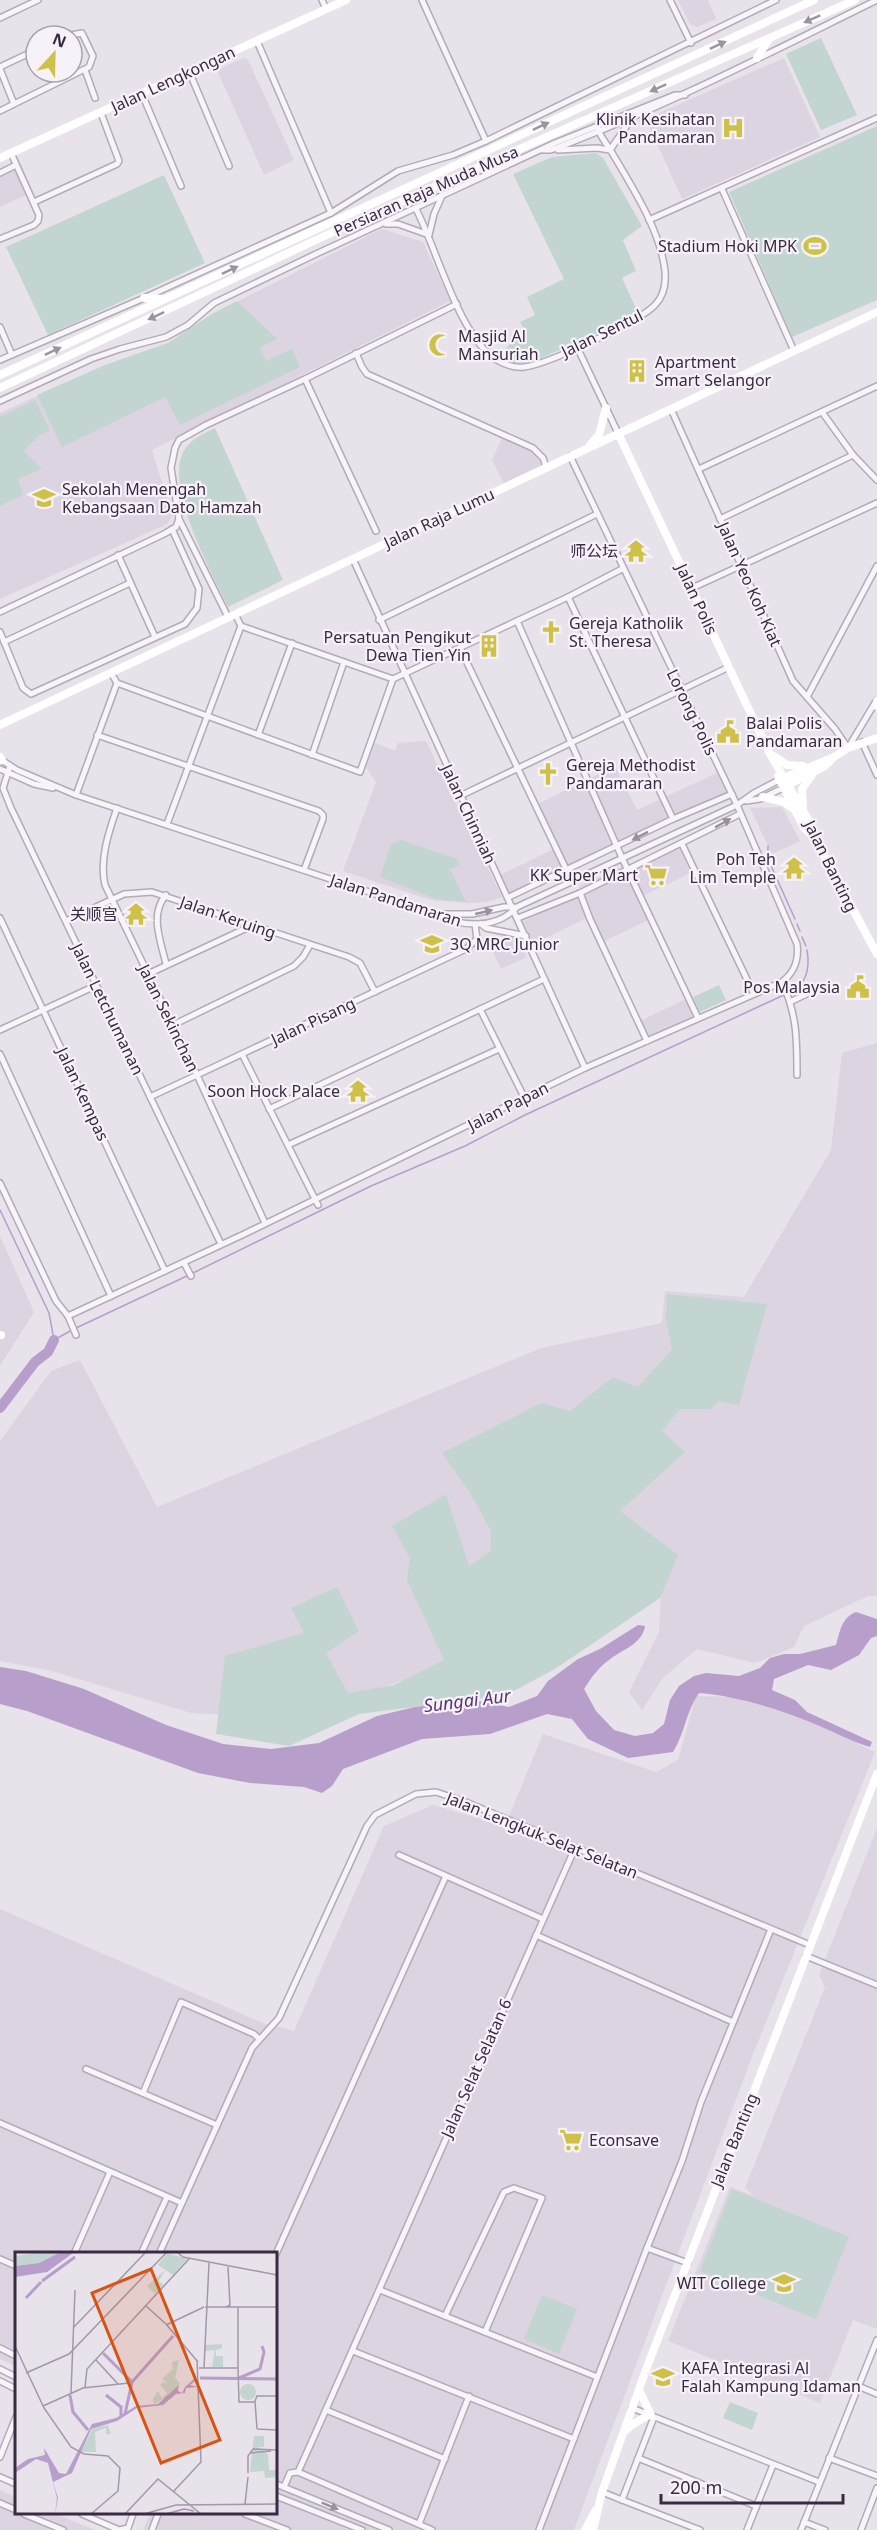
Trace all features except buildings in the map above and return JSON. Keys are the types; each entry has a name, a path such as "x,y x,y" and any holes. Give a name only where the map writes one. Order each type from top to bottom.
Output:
{"main road":[{"name":"Jalan Lengkongan","path":"0,158 346,0"},
{"name":"Persiaran Raja Muda Musa","path":"0,375 814,0"},
{"name":"Persiaran Raja Muda Musa","path":"0,388 333,232 855,0"},
{"path":"757,58 769,39"},
{"path":"144,298 167,299"},
{"name":"Jalan Raja Lumu","path":"0,725 877,312"},
{"path":"588,448 599,435 606,408"},
{"name":"Jalan Polis","path":"618,434 784,782"},
{"path":"877,700 877,706"},
{"path":"0,730 11,720"},
{"path":"784,782 825,766 848,748 877,738"},
{"path":"769,752 787,765 813,769"},
{"path":"760,799 784,802 799,810 802,789 813,769"},
{"name":"Jalan Banting","path":"784,782 799,810 813,828 814,837 877,954"},
{"name":"Jalan Banting","path":"593,2530 602,2492 632,2408 720,2174 877,1774"},
{"path":"622,2435 630,2426 652,2416 639,2390"},
{"name":"Jalan Banting","path":"585,2530 597,2508"}],"street":[{"path":"0,18 38,0"},
{"path":"322,0 326,9"},
{"path":"422,0 486,141"},
{"path":"670,0 691,43"},
{"path":"0,360 331,213 398,171 453,155 486,141 776,0"},
{"path":"0,401 92,359 166,337 188,325 214,303 542,150 631,119 685,95 877,0"},
{"path":"0,111 85,70 92,63 93,56 84,37"},
{"path":"257,41 331,213"},
{"path":"14,105 0,68 24,56"},
{"path":"85,70 95,98"},
{"path":"189,71 229,166"},
{"path":"142,94 181,186"},
{"path":"551,150 675,95 685,95"},
{"path":"34,202 117,164 119,161 117,152 101,112"},
{"path":"649,220 877,118"},
{"path":"542,150 597,148 610,150 631,119"},
{"name":"Jalan Sentul","path":"416,209 457,304 481,346 506,364 524,367 577,347 646,313 662,296 665,272 649,220 598,130"},
{"path":"0,239 34,225 38,221 39,214 11,153"},
{"path":"0,173 16,165"},
{"path":"722,189 794,351"},
{"path":"383,224 398,224 429,235 434,214 442,197"},
{"path":"457,304 179,440 171,468 179,519 232,616 241,626 393,679 568,597 622,569"},
{"path":"0,327 12,355"},
{"path":"577,347 618,434"},
{"path":"356,353 362,368 368,374 533,448 543,458 546,467"},
{"path":"305,379 376,531"},
{"path":"699,469 874,388 877,396"},
{"name":"Jalan Yeo Koh Kiat","path":"671,409 793,681 848,748"},
{"path":"822,412 877,480"},
{"path":"720,519 854,454"},
{"name":"Lorong Polis","path":"570,456 740,814"},
{"path":"692,588 877,503"},
{"path":"379,620 597,514"},
{"path":"0,612 172,529 179,519"},
{"path":"0,632 22,688 31,694 181,626 194,615 199,589 172,529"},
{"path":"117,555 155,637"},
{"name":"Jalan Chinniah","path":"352,559 460,796 509,897 585,1068"},
{"path":"807,697 877,566"},
{"path":"194,574 205,569"},
{"path":"4,642 130,583"},
{"path":"568,597 673,819"},
{"path":"516,621 622,860 698,1018"},
{"path":"167,824 241,626"},
{"path":"258,735 292,643"},
{"path":"460,648 566,869"},
{"path":"312,755 344,662"},
{"path":"460,796 729,667"},
{"path":"111,673 117,683 360,772 393,679"},
{"path":"76,795 117,683"},
{"path":"848,748 877,700"},
{"path":"97,735 319,811 323,819 304,870"},
{"path":"862,742 877,775"},
{"name":"Jalan Pandamaran","path":"0,761 8,769 76,795 436,914 452,922 478,924 507,916 514,908 746,801 754,793 784,782"},
{"name":"Jalan Letchumanan","path":"8,769 4,791 95,986 221,1244"},
{"path":"746,801 760,799 784,782"},
{"path":"509,897 673,819 732,794"},
{"name":"Jalan Sekinchan","path":"117,807 109,833 103,877 265,1223"},
{"path":"518,918 580,893 740,814 797,944 796,966 784,986 791,999 797,1034 797,1075"},
{"path":"682,844 754,994"},
{"name":"Jalan Keruing","path":"66,921 134,892 152,892 360,963 375,992"},
{"path":"580,893 647,1041"},
{"path":"166,896 158,906 157,913 158,930 166,964"},
{"path":"436,914 472,914 514,908"},
{"name":"Jalan Kempas","path":"0,918 165,1271"},
{"path":"478,924 486,928 526,936"},
{"name":"Jalan Pisang","path":"150,1097 475,943 478,924"},
{"path":"148,974 251,926"},
{"path":"173,1025 294,966 310,945"},
{"path":"269,1109 544,979"},
{"path":"0,1030 95,986"},
{"name":"Jalan Papan","path":"68,1316 165,1271 185,1265 221,1244 455,1133 585,1068 754,994 784,986"},
{"path":"791,999 819,988 828,992"},
{"path":"480,1009 524,1097"},
{"path":"288,1145 499,1049"},
{"path":"0,1054 111,1296"},
{"path":"243,1054 318,1205"},
{"path":"0,1183 56,1301 68,1316 76,1335"},
{"path":"185,1265 191,1276"},
{"name":"Jalan Lengkuk Selat Selatan","path":"160,2252 252,2048 279,2018 367,1826 375,1815 416,1794 436,1792 810,1945"},
{"path":"567,1845 570,1860 586,1852"},
{"name":"Jalan Selat Selatan 6","path":"284,2487 290,2473 298,2472 575,1848"},
{"path":"399,1855 543,1919"},
{"path":"277,2252 446,1876"},
{"path":"538,2530 682,2161 701,2102 771,1929"},
{"path":"536,1935 733,2022"},
{"path":"806,1956 877,1985"},
{"path":"143,2093 181,2002 254,2034 259,2039"},
{"path":"86,2069 217,2125"},
{"path":"0,2123 182,2203"},
{"path":"75,2252 110,2172"},
{"path":"446,2316 504,2192 514,2188 542,2198 485,2332"},
{"path":"142,2252 166,2197"},
{"path":"647,2248 688,2263"},
{"path":"0,2259 15,2266"},
{"path":"380,2290 597,2377"},
{"path":"801,2530 877,2340"},
{"path":"0,2348 15,2356"},
{"path":"353,2350 574,2439"},
{"path":"0,2369 15,2376"},
{"path":"0,2381 15,2388"},
{"path":"858,2386 877,2394"},
{"path":"418,2524 469,2396"},
{"path":"632,2408 819,2482"},
{"path":"326,2410 445,2459"},
{"path":"622,2500 652,2416"},
{"path":"0,2457 15,2420"},
{"path":"638,2458 756,2506"},
{"path":"829,2458 877,2476"},
{"path":"747,2530 773,2464"},
{"path":"298,2472 432,2530"},
{"path":"0,2477 15,2484"},
{"path":"278,2485 389,2530"},
{"path":"869,2530 862,2529 877,2488"},
{"path":"602,2492 700,2530"},
{"path":"278,2497 362,2530"},
{"path":"0,2503 15,2510"},
{"path":"26,2515 63,2530"},
{"path":"84,2515 119,2530 128,2528 134,2515"},
{"path":"152,2530 158,2515"},
{"path":"248,2515 287,2530"},
{"path":"804,2522 825,2530"}],"shaded area":[{"path":"678,0 708,0 716,19 697,27 690,24"},
{"path":"821,38 857,115 821,130 786,54"},
{"path":"244,58 248,60 294,160 264,175 217,70"},
{"name":"Klinik Kesihatan Pandamaran","path":"784,58 820,137 682,199 646,119"},
{"name":"Stadium Hoki MPK","path":"877,126 877,300 792,337 729,192"},
{"path":"596,153 603,158 642,226 623,240 636,271 622,278 639,315 530,363 511,362 499,356 524,329 520,322 535,315 527,297 564,279 513,174 552,157"},
{"path":"14,167 28,194 0,207 0,175"},
{"path":"164,175 205,263 48,335 6,247"},
{"path":"382,229 423,242 450,301 152,450 172,516 167,524 0,599 0,413 105,365 168,343 212,314"},
{"path":"237,301 277,339 260,347 266,361 292,349 300,367 180,425 165,397 62,447 37,395 105,365 168,343 212,314"},
{"path":"35,400 50,430 38,436 24,451 42,469 18,479 23,495 0,506 0,417"},
{"path":"215,428 283,580 228,607 192,528 180,484 180,464 185,449 194,439"},
{"path":"502,438 534,452 542,467 504,483 492,460"},
{"path":"426,741 502,897 487,902 468,903 431,900 343,871 376,782 366,767 375,743 395,751 398,743"},
{"path":"615,766 637,810 717,773 727,794 510,895 500,875 558,847 538,804"},
{"path":"782,807 800,841 772,854 750,808"},
{"path":"401,840 457,859 459,866 450,869 466,902 436,899 380,877 391,844"},
{"path":"679,848 691,873 638,898 648,919 646,921 603,942 591,916 531,945 522,922 582,893 579,886 622,867 625,873"},
{"path":"511,934 516,935 527,957 501,969 489,944"},
{"path":"719,985 726,1000 700,1012 693,997"},
{"path":"686,999 695,1017 648,1038 640,1021"},
{"path":"877,1043 877,1596 868,1596 804,1626 794,1647 755,1663 697,1649 663,1678 642,1710 629,1692 659,1632 663,1555 452,1664 291,1718 191,1713 52,1671 0,1661 0,1441 51,1371 80,1360 157,1507 541,1348 662,1323 665,1291 744,1297 831,1150 842,1053"},
{"path":"0,1236 34,1312 0,1366"},
{"path":"667,1294 767,1304 739,1405 718,1401 711,1409 680,1409 662,1431 685,1452 620,1511 678,1555 660,1598 555,1669 506,1695 359,1714 289,1746 216,1734 225,1656 304,1633 291,1608 337,1587 359,1631 326,1653 348,1693 394,1685 444,1660 407,1580 410,1558 392,1526 446,1494 469,1566 491,1551 491,1531 470,1493 442,1453 541,1403 570,1411 613,1377 638,1387 672,1349 666,1318"},
{"path":"856,1612 877,1619 877,1636 871,1638 859,1655 831,1670 808,1665 774,1679 772,1690 795,1700 807,1712 872,1742 870,1747 770,1707 699,1693 673,1752 628,1758 588,1739 572,1719 547,1714 490,1734 422,1739 343,1769 332,1786 322,1793 304,1787 250,1783 198,1773 27,1711 0,1704 0,1667 26,1671 84,1689 166,1725 223,1744 271,1749 319,1743 377,1716 415,1707 473,1700 509,1707 537,1696 548,1681 578,1659 600,1649 638,1625 645,1626 640,1638 601,1666 584,1689 596,1711 614,1730 635,1736 653,1733 664,1724 670,1700 679,1686 694,1676 706,1673 739,1676 760,1668 770,1658 784,1654 800,1654 836,1645 844,1622"},
{"path":"696,1696 741,1697 819,1725 875,1752 753,2054 574,2530 143,2530 150,2515 278,2515 278,2252 15,2252 15,2366 0,2359 0,1909 263,2023 294,2031 384,1826 433,1805 505,1826 543,1734 656,1772 678,1760"},
{"path":"877,1828 877,2329 853,2320 820,2403 668,2341 730,2187 754,2196 745,2188 825,1987 819,1975"},
{"path":"732,2189 849,2237 816,2319 700,2271"},
{"path":"542,2295 577,2309 559,2354 524,2339"},
{"path":"730,2402 758,2413 752,2430 723,2418"},
{"path":"0,2490 15,2497 15,2515 58,2515 95,2530 0,2530"}],"waterway":[{"path":"768,846 768,859 795,919"},
{"path":"797,924 800,931"},
{"path":"802,937 806,946"},
{"path":"790,992 804,980 808,963 807,950"},
{"path":"193,1273 371,1186 465,1146 525,1115 786,994"},
{"path":"0,1210 49,1313 54,1340 72,1330"},
{"path":"76,1328 189,1275"},
{"path":"0,1408 35,1362 48,1352 54,1340"}],"place":[{"name":"Klinik Kesihatan Pandamaran","path":"733,128"},
{"name":"Stadium Hoki MPK","path":"815,246"},
{"name":"Masjid Al Mansuriah","path":"440,345"},
{"name":"Apartment Smart Selangor","path":"637,371"},
{"name":"Sekolah Menengah Kebangsaan Dato Hamzah","path":"44,498"},
{"name":"师公坛","path":"636,551"},
{"name":"Gereja Katholik St. Theresa","path":"551,632"},
{"name":"Persatuan Pengikut Dewa Tien Yin","path":"489,646"},
{"name":"Balai Polis Pandamaran","path":"728,732"},
{"name":"Gereja Methodist Pandamaran","path":"548,774"},
{"name":"Poh Teh Lim Temple","path":"794,868"},
{"name":"KK Super Mart","path":"656,875"},
{"name":"关顺宫","path":"136,914"},
{"name":"3Q MRC Junior","path":"432,944"},
{"name":"Pos Malaysia","path":"858,987"},
{"name":"Soon Hock Palace","path":"358,1091"},
{"name":"Econsave","path":"571,2140"},
{"name":"WIT College","path":"784,2283"},
{"name":"KAFA Integrasi Al Falah Kampung Idaman","path":"663,2377"}],"water label":[{"name":"Sungai Aur","path":"467,1700"}]}
